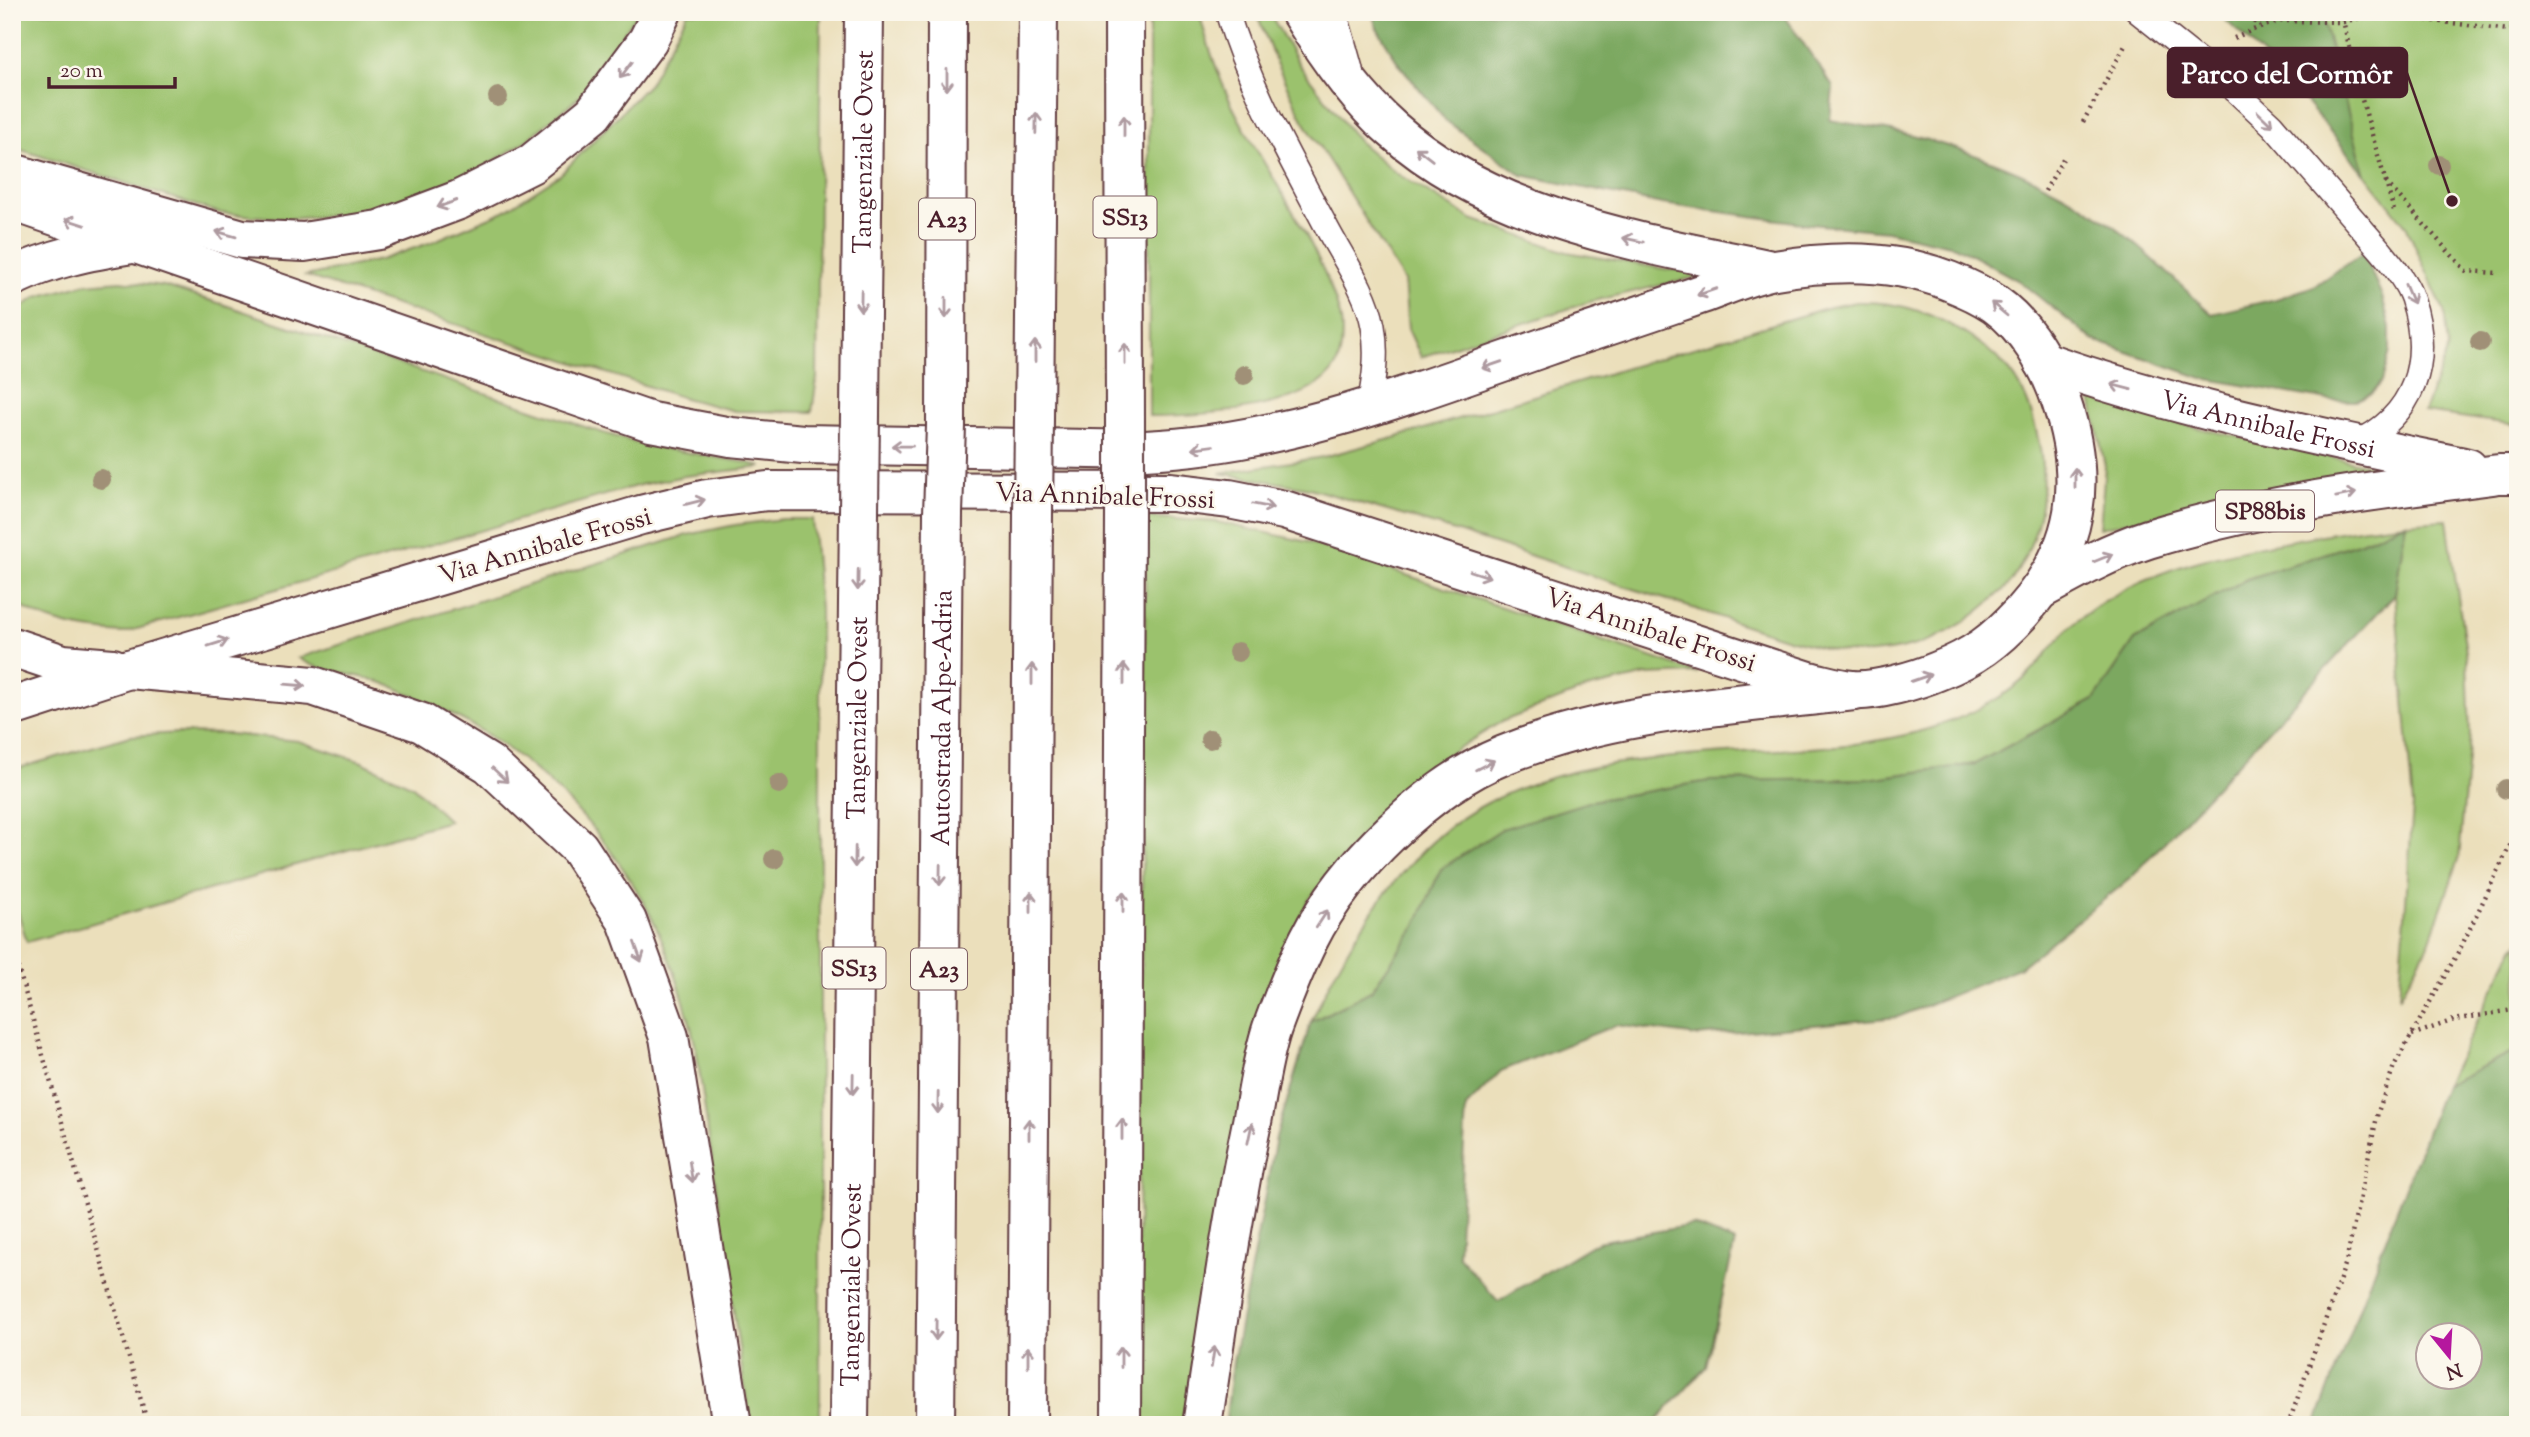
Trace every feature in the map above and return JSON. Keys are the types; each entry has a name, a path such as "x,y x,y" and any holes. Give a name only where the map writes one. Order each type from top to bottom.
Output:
{"main road":[{"path":"12,173 242,239 304,242 379,230 459,200 531,164 593,114 648,40 662,12"},
{"name":"Tangenziale Ovest","path":"849,1425 864,12"},
{"name":"Autostrada Alpe-Adria","path":"935,1425 946,426 947,12"},
{"path":"1027,1425 1038,12"},
{"name":"SS13","path":"1121,1425 1124,12"},
{"path":"1300,12 1317,40 1360,95 1392,129 1437,164 1542,213 1605,234 1772,270"},
{"name":"Via Annibale Frossi","path":"12,201 651,422 731,437 803,444 1145,450 1230,443 1368,406 1772,270 1857,262 1899,266 1948,281 1996,304 2024,332 2043,360 2057,388 2070,427 2076,460 2071,524 2060,555 2042,589 1998,638 1965,661 1915,681 1855,691 1809,681 1284,510 1230,499 1171,492 767,491 707,499 628,519 129,669 12,707"},
{"path":"12,277 43,263 80,252 137,243"},
{"name":"Via Annibale Frossi","path":"2043,360 2106,383 2243,420 2508,474"},
{"name":"Via Annibale Frossi","path":"2042,589 2087,564 2147,540 2233,517 2368,491 2508,474"},
{"path":"12,647 63,664 313,686 422,723 489,764 579,848 627,921 670,1037 732,1425"},
{"path":"1202,1425 1239,1186 1271,1031 1310,937 1334,900 1365,861 1422,803 1460,777 1502,756 1556,737 1624,719 1666,712 1855,691"}],"lane":[{"path":"1227,12 1236,43 1275,129 1367,304 1376,348 1375,373 1368,406"},
{"path":"1335,12 1360,95"},
{"path":"2135,23 2227,83 2272,125 2382,252 2412,296 2420,333 2420,359 2412,388 2402,408 2389,423 2354,444"}],"path":[{"path":"2245,12 2260,27"},
{"path":"2341,12 2360,93 2398,227 2382,252"},
{"path":"2234,38 2282,21 2343,22 2384,12 2418,19 2518,31"},
{"path":"2083,122 2135,23"},
{"path":"2045,191 2064,157"},
{"path":"2385,181 2466,271 2498,274"},
{"path":"2288,1425 2346,1262 2378,1112 2394,1066 2461,947 2518,829"},
{"path":"12,946 148,1425"},
{"path":"2411,1035 2454,1020 2518,1009"}],"green space":[{"path":"12,12 638,12 580,96 526,141 468,177 409,201 358,214 287,219 220,213 12,147"},
{"path":"688,12 821,12 817,378 812,412 735,411 684,398 306,276 380,260 432,242 504,211 561,174 649,84"},
{"path":"1149,12 1199,12 1216,66 1232,104 1309,240 1332,290 1342,326 1339,358 1328,376 1309,389 1284,400 1225,412 1149,416"},
{"path":"1256,12 1269,12 1300,66 1358,141 1396,173 1472,219 1567,252 1671,270 1696,270 1701,276 1589,302 1421,357 1408,329 1404,281 1303,120"},
{"path":"1372,12 1782,12 1833,87 1830,120 1890,130 1935,142 2038,181 2086,207 2122,232 2212,314 2276,299 2314,286 2363,253 2382,296 2390,327 2390,351 2382,382 2372,393 2355,401 2328,400 2202,378 2093,340 2019,281 1955,246 1887,231 1809,224 1662,204 1522,175 1445,120 1398,63 1376,26"},
{"path":"2216,12 2518,12 2518,425 2424,412 2448,348 2444,311 2406,226 2312,106 2250,41"},
{"path":"2216,12 2321,12 2365,175 2295,90"},
{"path":"120,281 164,286 225,305 603,433 649,446 762,467 685,476 640,485 123,633 51,621 12,600 12,314 37,297 85,284"},
{"path":"1857,302 1900,306 1928,314 1983,346 2008,369 2021,389 2031,411 2040,447 2042,487 2036,527 2030,546 2010,583 1965,622 1936,638 1905,648 1861,653 1788,639 1442,527 1309,488 1220,473 1323,457 1394,438 1830,307"},
{"path":"2091,399 2198,428 2382,468 2381,475 2240,497 2100,528 2105,466"},
{"path":"1146,517 1217,522 1308,542 1698,673 1647,675 1586,689 1501,722 1444,757 1378,815 1308,901 1278,966 1183,1425 1136,1425"},
{"path":"782,519 812,519 820,609 820,1425 750,1425 696,1048 669,956 653,920 626,873 583,817 558,791 503,745 474,726 400,690 374,680 335,672 298,658 687,535"},
{"path":"2447,520 2467,659 2470,734 2459,859 2428,945 2399,998 2413,806 2395,594 2406,523"},
{"path":"2406,522 2395,594 2132,877 2019,968 1898,1017 1697,1036 1616,1025 1501,1071 1466,1107 1458,1256 1498,1301 1597,1242 1693,1225 1735,1242 1706,1367 1653,1425 1225,1425 1233,1362 1276,1137 1311,1022 1371,991 1416,926 1441,869 1502,829 1591,801 1709,781 1868,779 1975,764 2094,700 2135,640 2247,579 2361,542"},
{"path":"2403,523 2361,542 2247,579 2135,640 2094,700 1975,764 1868,779 1709,781 1591,801 1441,869 1416,926 1371,991 1311,1022 1343,958 1383,896 1433,842 1461,819 1491,801 1551,778 1614,764 1678,756 1847,745 1924,730 1949,722 2005,694 2033,670 2075,623 2133,585 2190,563 2250,548"},
{"path":"230,734 298,741 362,762 413,786 449,821 27,942 12,892 12,770 130,736"},
{"path":"2518,943 2518,1049 2445,1086 2514,947"},
{"path":"2518,1049 2518,1425 2315,1425 2444,1086"}],"place":[{"name":"Parco del Cormôr","path":"2452,201"}]}
